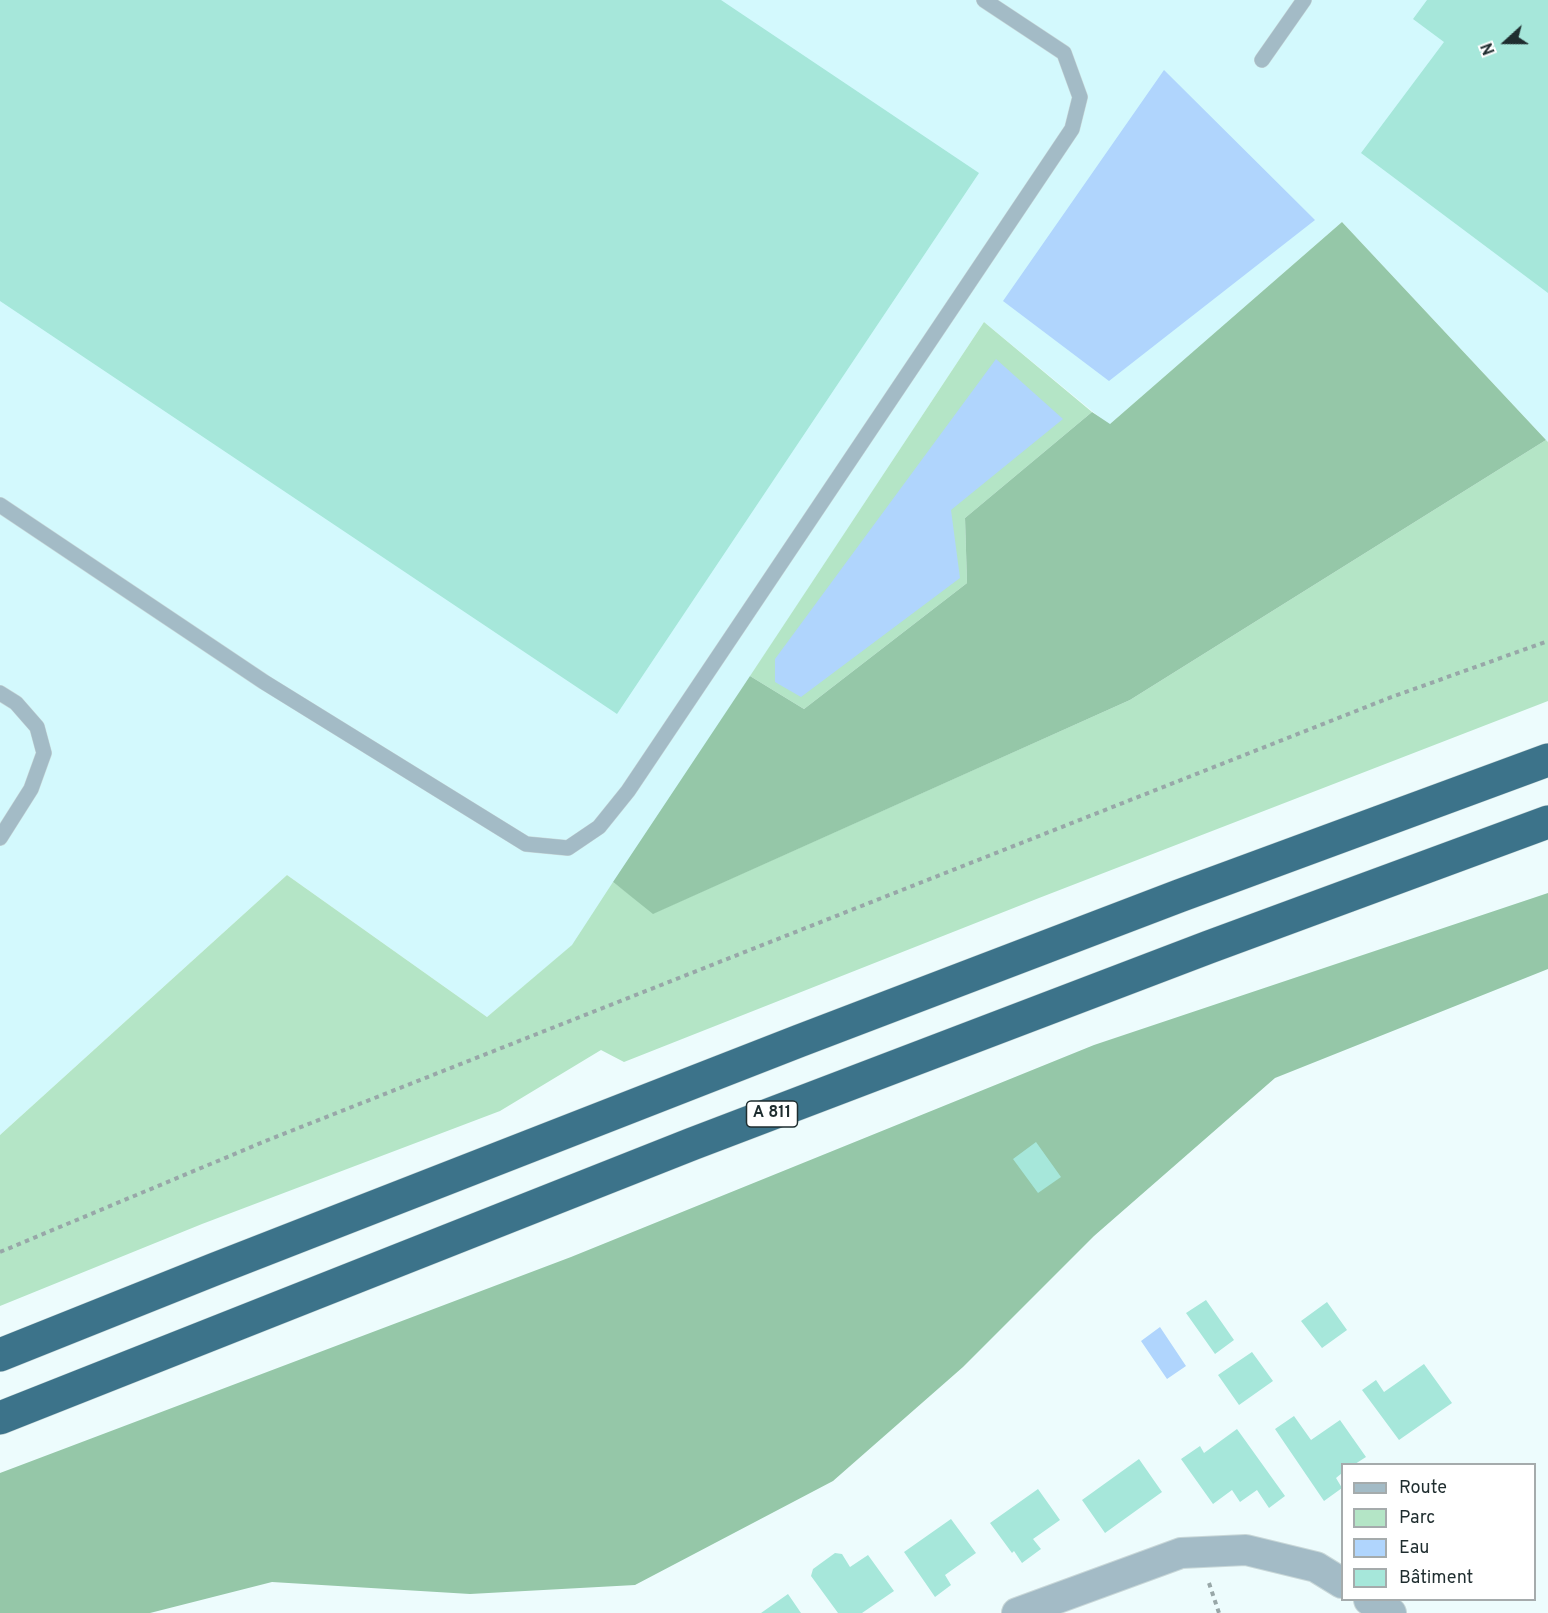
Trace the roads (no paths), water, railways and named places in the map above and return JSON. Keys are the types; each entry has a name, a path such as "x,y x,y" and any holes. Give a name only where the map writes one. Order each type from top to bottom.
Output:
{"highway":[{"path":"0,1355 293,1238 820,1033 1179,896 1548,760"},
{"name":"A 811","path":"0,1418 681,1149 1187,955 1548,822"}],"street":[{"path":"1017,1613 1181,1553 1246,1550 1316,1567 1341,1583"},
{"path":"1372,1601 1391,1613"}],"lane":[{"path":"0,505 264,682 526,844 567,848 598,827 628,791 1072,129 1080,97 1064,53 984,0"},
{"path":"1262,60 1304,0"},
{"path":"0,693 16,703 37,727 44,753 32,789 0,838"}],"water":[{"path":"1164,70 1315,220 1109,381 1003,301"},
{"path":"996,359 1063,419 951,510 960,578 801,697 775,682 775,659"},
{"path":"1160,1327 1186,1366 1167,1379 1141,1341"}]}
